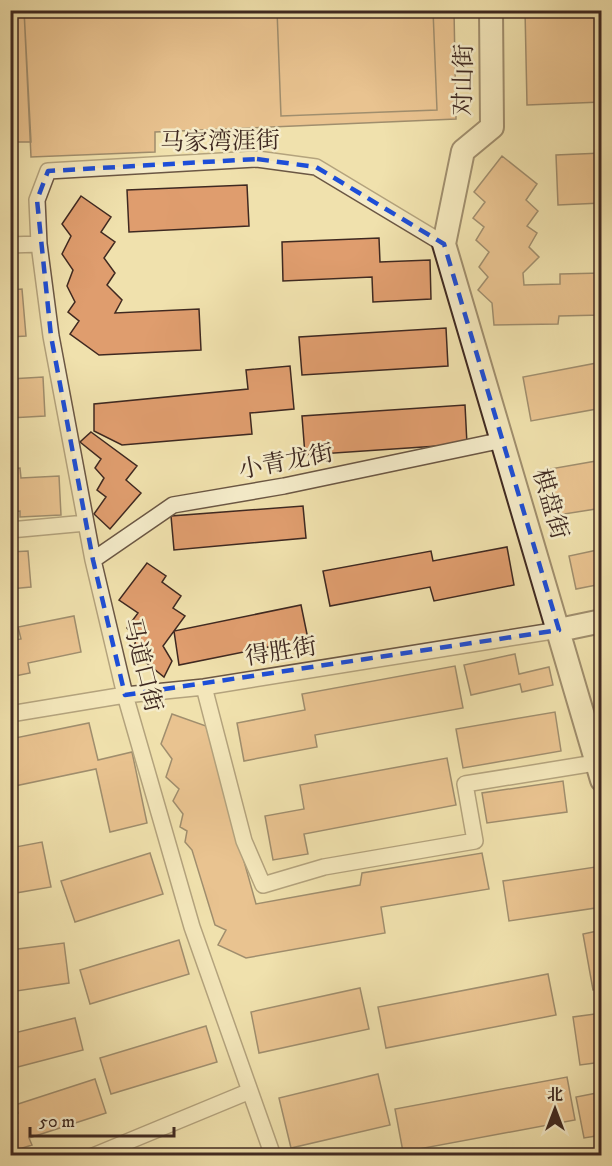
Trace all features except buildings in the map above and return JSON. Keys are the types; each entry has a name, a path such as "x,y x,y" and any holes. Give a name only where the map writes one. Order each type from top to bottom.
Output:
{"street":[{"name":"对山街","path":"444,244 463,151 492,127 491,10"},
{"name":"马家湾涯街","path":"48,171 257,159 316,167 444,244"},
{"name":"马道口街","path":"48,171 37,200 39,244 51,336 93,560 125,695 192,927 273,1155"},
{"path":"10,245 39,244"},
{"name":"棋盘街","path":"444,244 559,630 598,771"},
{"name":"小青龙街","path":"93,560 173,505 285,486 503,440"},
{"path":"10,530 86,523"},
{"path":"559,630 602,621"},
{"name":"得胜街","path":"10,714 125,695 204,687 559,630"},
{"path":"204,687 244,841 263,885 324,867 475,841 465,784 598,771"},
{"path":"93,1155 250,1091"}],"highlighted area":[{"path":"257,159 316,167 444,244 559,630 125,695 93,560 51,336 37,200 48,171"}]}
